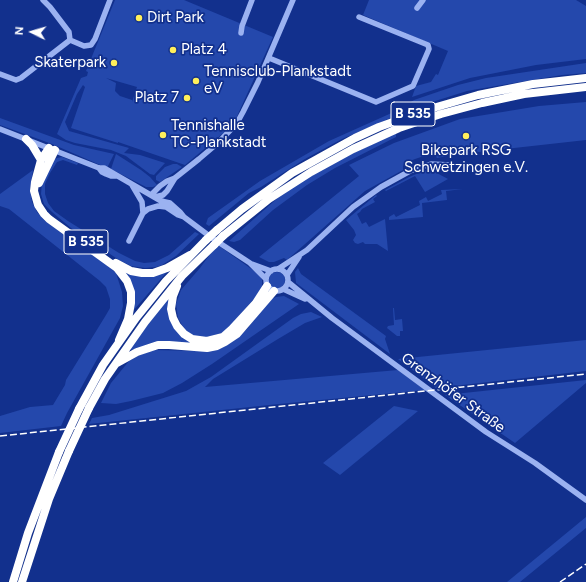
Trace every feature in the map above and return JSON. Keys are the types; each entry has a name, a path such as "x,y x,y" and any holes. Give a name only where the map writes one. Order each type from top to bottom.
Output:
{"highway":[{"name":"B 535","path":"13,582 28,533 59,452 79,409 103,366 119,340 148,302 190,255 217,230 247,205 292,173 341,145 378,127 426,110 478,95 533,84 586,78"},
{"name":"B 535","path":"22,582 49,499 89,408 115,364 145,322 182,276 223,236 269,199 311,172 353,149 399,128 482,102 524,94 586,87"},
{"path":"26,139 32,145 41,160"},
{"name":"B 535","path":"52,149 41,177 39,199 42,206 53,218 121,266 138,273 147,274 159,272 190,255"},
{"name":"B 535","path":"52,149 41,160 35,182 34,191 36,199 40,210 49,219 109,262 127,281 131,292 131,307 119,340"},
{"name":"B 535","path":"182,276 176,288 172,302 171,309 173,318 177,326 184,334 199,341 207,341 223,337 232,329 264,292 266,282"},
{"path":"115,364 137,352 158,345 207,348 217,346 237,334 274,291"}],"street":[{"path":"43,0 69,32 70,40"},
{"path":"70,40 84,46 91,45 95,39 110,0"},
{"path":"241,33 242,26 252,0"},
{"path":"153,196 167,181 175,178 219,142 237,123 244,112 293,0"},
{"path":"417,8 423,0"},
{"path":"268,58 376,102 413,86 429,49 428,45 360,17"},
{"path":"0,74 16,80 21,78 70,40"},
{"path":"0,129 99,168 113,172 116,176 180,212 184,217 212,238 250,263 271,271 278,269 307,250 353,208 381,187 410,171 431,164 450,165"},
{"path":"153,196 163,195 175,178"},
{"path":"129,241 142,213 142,202 131,184"},
{"path":"167,191 168,205"},
{"path":"142,213 148,209 168,205"},
{"path":"286,275 300,254"},
{"path":"250,263 274,291 283,289 288,282 284,272 278,269"},
{"path":"266,282 271,271"},
{"name":"Grenzhöfer Straße","path":"288,282 309,301 486,432 535,463 586,500"},
{"name":"Grenzhöfer Straße","path":"283,289 309,301"}],"shaded area":[{"name":"Tennisclub-Plankstadt eV","path":"115,0 184,0 273,37 233,125 185,165 71,128 85,87 83,85 77,94 65,122 69,131 129,148 124,153 140,155 165,163 154,175 150,174 126,156 111,150 75,143 66,140 57,134 81,78 87,76 88,72 86,71","holes":["106,78 137,87 132,102 132,100 120,96 115,91 116,83"]},
{"path":"369,0 576,0 586,6 586,59 536,65 470,78 412,97 416,86 431,82 436,74 438,75 448,51 363,15"},
{"path":"586,63 586,73 562,75 467,91 410,109 409,107 402,113 342,139 305,159 249,193 209,226 206,224 208,218 260,181 329,141 396,111 414,100 458,85 486,78"},
{"path":"586,102 586,140 478,152 462,150 461,153 437,158 433,153 415,159 405,163 403,170 365,191 287,260 284,258 274,262 269,262 259,257 359,176 349,165 394,143 460,119 539,106"},
{"path":"0,118 74,145 114,154 107,168 52,144 0,125"},
{"path":"396,133 396,137 335,168 307,185 273,210 240,240 234,242 229,241 289,188 324,167"},
{"path":"116,154 141,170 157,185 153,187 146,187 111,169"},
{"path":"62,157 78,163 77,165 63,160 57,162 45,184 45,194 48,203 54,211 68,221 119,253 135,261 144,263 155,262 169,255 195,232 199,234 176,256 156,267 145,268 131,266 119,260 71,228 44,204 41,194 42,183 54,160"},
{"path":"177,164 182,167 160,182 156,180 156,176 165,167"},
{"path":"33,170 30,189 32,202 37,212 45,221 105,263 116,273 122,292 123,306 120,318 61,426 0,433 0,416 30,407 53,405 65,385 66,380 110,308 110,299 106,287 100,281 9,209 0,206 0,194"},
{"path":"426,170 433,171 448,179 425,192 415,176 386,191 385,190 409,177"},
{"path":"463,189 446,191 447,200 422,203 423,217 389,220 389,217 394,214 396,217 420,205 419,201 426,197 428,201 442,194 441,190"},
{"path":"376,195 377,196 373,199 375,202 362,209 357,214 362,224 366,222 369,227 385,219 388,251 377,244 365,244 363,242 358,244 355,243 353,240 356,235 346,220"},
{"path":"216,246 219,246 260,275 262,280 262,288 230,326 222,333 206,337 193,336 187,332 178,318 176,304 181,290"},
{"path":"298,268 301,274 386,336 385,339 390,354 296,283 295,272"},
{"path":"123,270 165,272 166,273 133,311"},
{"path":"277,272 284,277 285,280 280,287 277,288 270,283 269,280 274,273"},
{"path":"267,291 269,292 221,341 132,350 130,348 170,296 181,334 219,340"},
{"path":"284,296 299,304 182,383 163,393 131,401 116,404 101,403 111,383 129,361 153,350 202,351 237,338 247,329 269,300"},
{"path":"393,308 395,320 402,319 403,331 400,331 400,336 397,336 387,328 388,326 394,325"},
{"path":"311,312 322,317 305,323 278,339 213,379 205,387 398,370 425,390 89,424 92,418 109,415 186,391 211,377 293,318 301,314"},
{"path":"586,340 586,371 436,388 398,359"},
{"path":"586,380 586,383 515,443 445,395"},
{"path":"394,406 418,411 340,475 323,463"},
{"path":"586,517 586,528 520,582 507,582"}],"railway":[{"path":"0,436 586,374"},
{"path":"560,582 586,564"}],"place":[{"name":"Dirt Park","path":"139,18"},
{"name":"Platz 4","path":"173,50"},
{"name":"Skaterpark","path":"114,63"},
{"name":"Tennisclub-Plankstadt eV","path":"196,81"},
{"name":"Platz 7","path":"187,98"},
{"name":"Tennishalle TC-Plankstadt","path":"163,135"},
{"name":"Bikepark RSG Schwetzingen e.V.","path":"466,136"}]}
